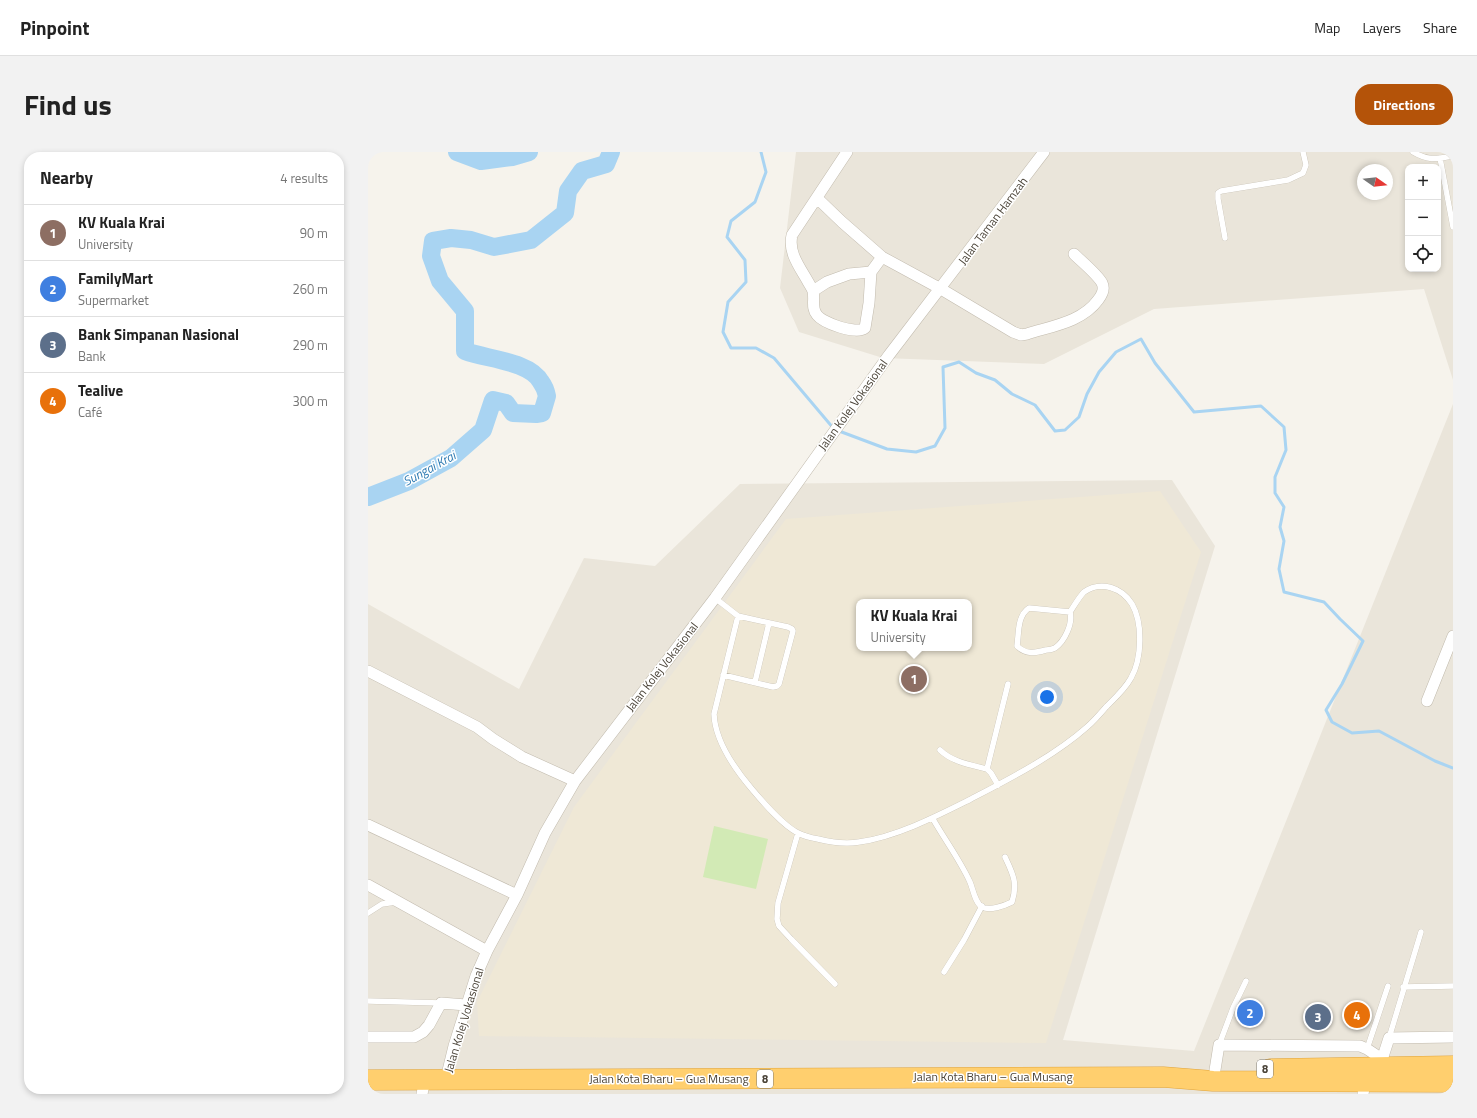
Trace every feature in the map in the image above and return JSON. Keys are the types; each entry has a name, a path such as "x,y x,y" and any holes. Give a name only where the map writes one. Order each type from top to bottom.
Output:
{"highway":[{"name":"Jalan Kota Bharu – Gua Musang","path":"1163,1076 1215,1070 1372,1071 1452,1080"},
{"name":"Jalan Kota Bharu – Gua Musang","path":"368,1080 424,1087 446,1079 1163,1076 1213,1081 1372,1071"}],"street":[{"path":"847,152 792,235 790,244 792,252 813,291 812,304 816,314 823,321 853,330 862,330 866,324 871,272 882,258"},
{"name":"Jalan Taman Hamzah","path":"941,289 1044,152"},
{"path":"817,198 882,258 941,289 1013,332 1021,335 1078,318 1092,309 1100,297 1104,289 1101,282 1074,254"},
{"path":"813,291 827,282 849,274 871,272"},
{"name":"Jalan Kolej Vokasional","path":"446,1079 466,1005 486,951 517,895 546,833 575,781 715,598 885,361 941,289"},
{"path":"1426,701 1453,636"},
{"path":"368,671 477,727 522,757 575,781"},
{"path":"368,825 517,895"},
{"path":"368,885 486,951"},
{"path":"368,1038 414,1037 423,1032 429,1025 441,1003 466,1005"},
{"path":"1372,1071 1389,1038 1453,1036"},
{"path":"1215,1070 1219,1044 1360,1046 1372,1071"}],"lane":[{"path":"1225,238 1218,193 1221,191 1288,180 1303,173 1306,165 1303,152"},
{"path":"1413,152 1429,159 1453,156"},
{"path":"1440,158 1453,226"},
{"path":"738,616 714,714 714,726 719,737 737,772 762,801 783,821 798,833 820,840 848,843 860,842 892,834 933,819 998,785 1061,747 1088,726 1122,691 1132,677 1137,661 1140,644 1139,625 1135,610 1127,596 1116,589 1104,586 1093,587 1083,593 1070,612 1070,625 1064,639 1055,648 1031,654 1021,651 1017,646 1021,618 1024,611 1029,608 1070,612"},
{"path":"715,598 738,616 792,628 793,631 779,684 777,686 723,675"},
{"path":"755,682 769,623"},
{"path":"987,769 1008,684"},
{"path":"940,750 952,759 987,769 998,785"},
{"path":"933,819 963,869 978,902 982,906 989,908 1006,905 1012,902 1015,894 1015,881 1005,857"},
{"path":"798,833 778,903 777,919 779,926 835,984"},
{"path":"368,914 382,904 398,902"},
{"path":"944,972 964,940 982,906"},
{"path":"1389,1038 1421,932"},
{"path":"1219,1044 1233,1008 1246,981"},
{"path":"1372,1071 1388,986"},
{"path":"1404,987 1453,986"},
{"path":"368,1001 441,1003"}],"shaded area":[{"path":"796,152 1453,152 1453,380 1424,289 1154,309 1044,364 883,358 799,332 780,288"},
{"path":"1453,404 1453,1094 368,1094 368,604 519,689 584,558 655,566 740,484 1172,480 1215,546 1063,1040 1194,1051"},
{"path":"1160,491 1201,552 1046,1043 479,1036 477,1002 574,807 786,519"}],"green space":[{"path":"714,826 768,839 756,889 703,877"}],"waterway":[{"name":"Sungai Krai","path":"457,152 481,161 512,157 529,152"},
{"name":"Sungai Krai","path":"368,497 409,481 451,458 483,430 493,400 506,403 513,413 536,414 542,413 547,396 541,382 527,369 518,365 465,351 465,311 440,281 431,256 433,241 451,238 471,240 494,247 531,240 565,213 568,191 582,171 606,164 611,152"},
{"path":"761,152 766,172 755,202 731,221 727,237 745,260 746,282 728,302 723,332 731,348 756,348 774,358 834,429"},
{"path":"839,431 887,449 916,452 935,446 945,428 943,367 959,362 976,373 995,380 1012,394 1035,405 1055,431 1065,430 1079,417 1087,394 1099,372 1116,352 1141,339 1155,363 1194,412 1261,406 1284,427 1286,450 1275,477 1275,493 1284,507 1280,527 1284,541 1279,569 1284,592 1324,602 1363,641 1342,684 1326,710 1332,722 1352,733 1379,731 1435,761 1453,768"}],"place":[{"name":"KV Kuala Krai","path":"914,679"},
{"name":"FamilyMart","path":"1250,1013"},
{"name":"Tealive","path":"1357,1015"},
{"name":"Bank Simpanan Nasional","path":"1318,1017"}]}
